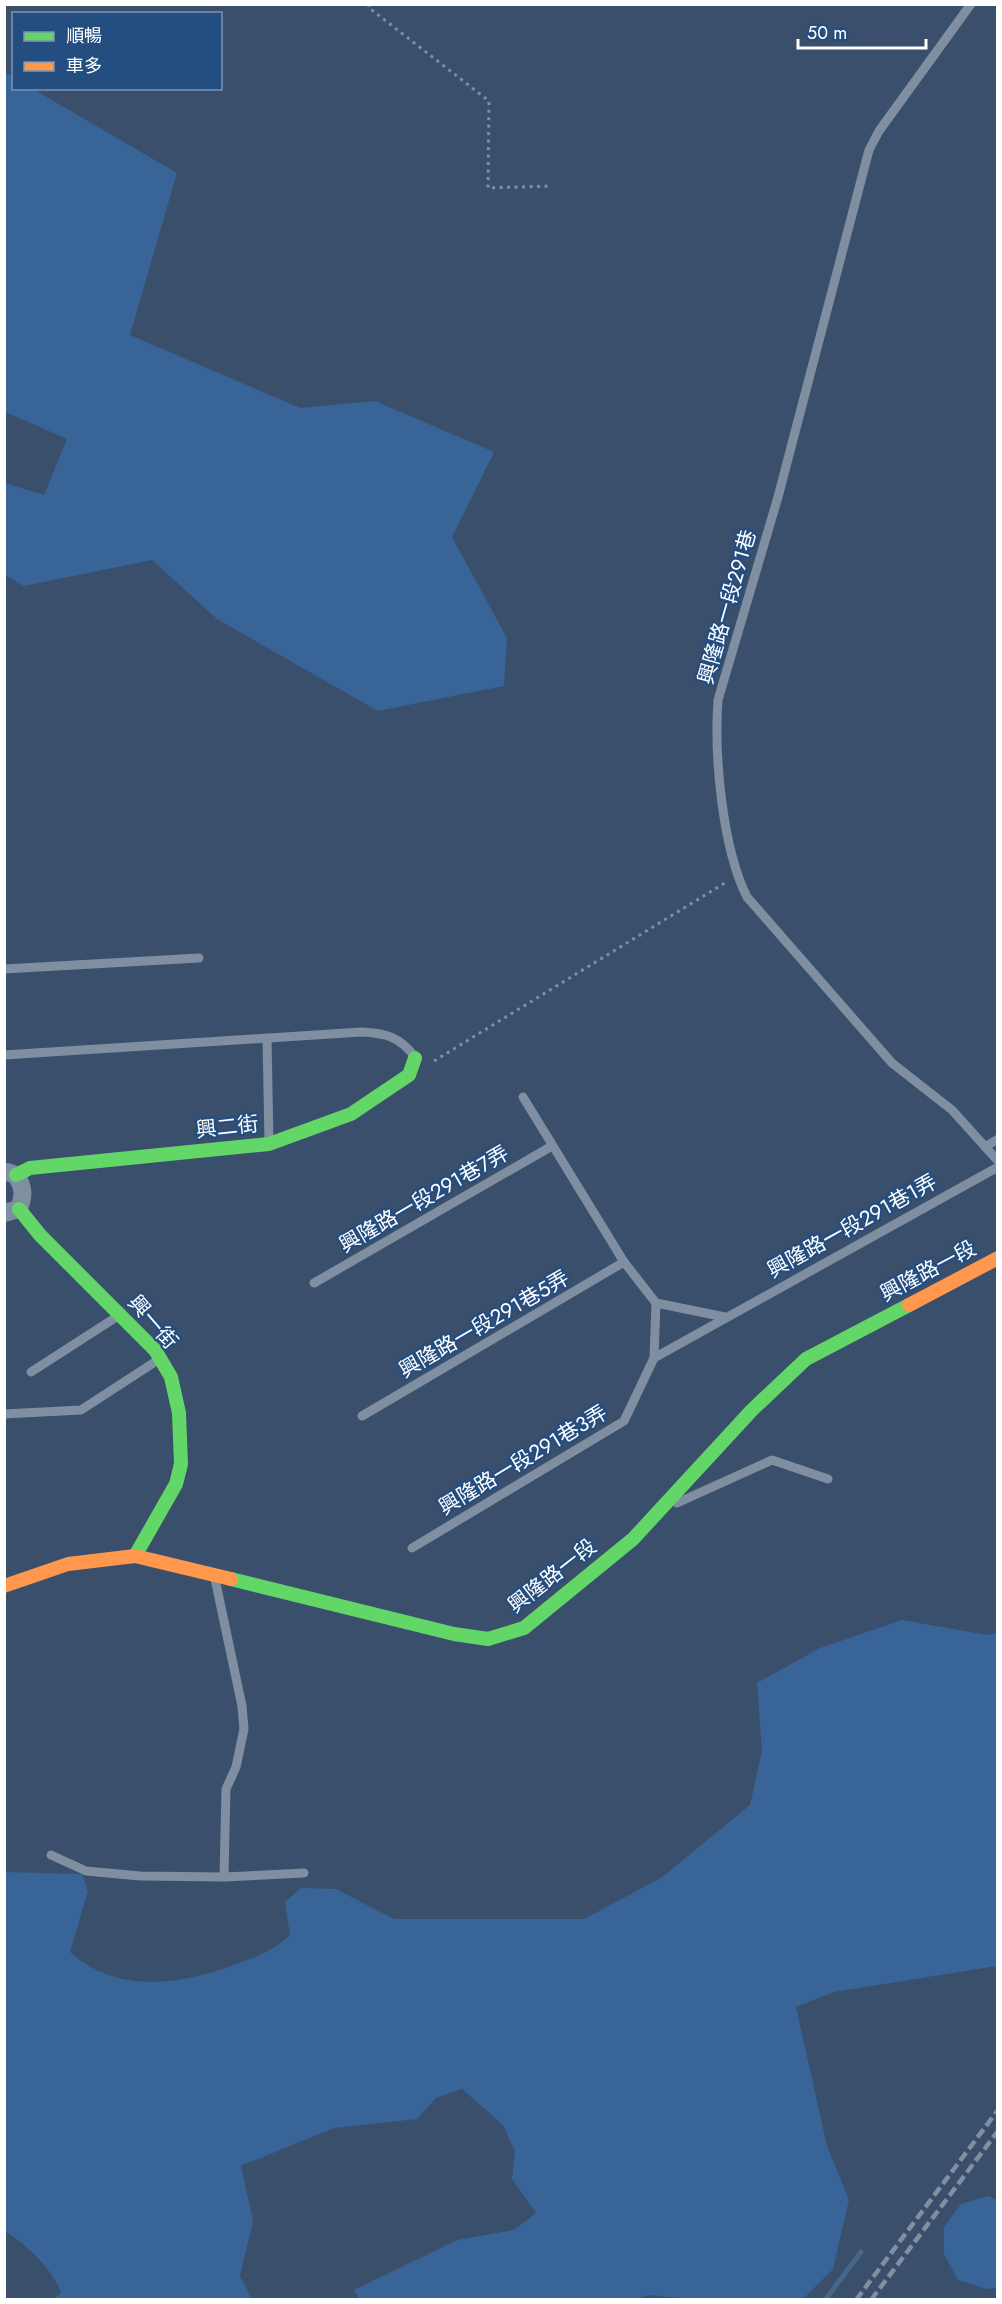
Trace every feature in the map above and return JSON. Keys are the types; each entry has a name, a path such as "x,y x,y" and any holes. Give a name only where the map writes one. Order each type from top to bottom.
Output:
{"street":[{"name":"興二街","path":"10,1173 30,1168 269,1144 351,1114 409,1075 413,1062"},
{"path":"10,1173 23,1186 23,1196 12,1211"},
{"name":"興一街","path":"12,1211 40,1234 155,1350 171,1377 179,1413 181,1464 176,1484 135,1556"},
{"name":"興隆路一段","path":"4,1586 49,1567 87,1559 135,1556 454,1634 488,1639 524,1628 633,1539 752,1410 806,1359 998,1258"}],"lane":[{"name":"興隆路一段291巷","path":"971,4 879,131 869,150 778,496 718,700 716,723 722,795 737,876 747,897 892,1063 952,1110 998,1161"},
{"path":"4,969 199,958"},
{"path":"4,1055 362,1032 386,1033 405,1043 413,1062"},
{"path":"267,1038 269,1144"},
{"path":"523,1097 624,1262 656,1303 654,1358"},
{"path":"985,1147 998,1138"},
{"name":"興隆路一段291巷7弄","path":"314,1283 552,1146"},
{"name":"興隆路一段291巷1弄","path":"654,1358 998,1167"},
{"name":"興隆路一段291巷5弄","path":"362,1416 624,1262"},
{"path":"656,1303 725,1317"},
{"path":"32,1372 120,1315"},
{"path":"4,1414 81,1410 160,1358"},
{"name":"興隆路一段291巷3弄","path":"412,1548 624,1421 654,1358"},
{"path":"661,1510 772,1460 828,1479"},
{"path":"214,1576 225,1618 244,1729 236,1767 226,1789 224,1878"},
{"path":"51,1855 87,1871 140,1876 224,1878 304,1873"}],"path":[{"path":"369,4 369,7 489,101 488,188 549,186"},
{"path":"413,1062 438,1060 637,935 737,876"}],"shaded area":[{"path":"5,72 12,76 12,90 35,90 177,173 130,335 300,408 375,401 494,452 452,537 507,638 504,686 378,711 217,619 152,560 24,586 5,575 5,483 44,495 67,439 5,412"},
{"path":"902,1620 987,1635 997,1633 997,1966 834,1992 796,2007 827,2146 849,2200 833,2269 803,2299 698,2300 648,2295 635,2300 359,2299 354,2290 457,2240 514,2230 536,2213 512,2179 515,2151 503,2125 462,2089 436,2098 417,2119 334,2128 241,2166 253,2221 240,2276 252,2299 53,2299 61,2293 46,2267 13,2236 5,2232 4,1872 82,1874 88,1891 70,1952 88,1965 108,1975 149,1982 171,1981 213,1972 250,1959 284,1941 290,1935 285,1902 301,1888 336,1889 394,1919 584,1919 661,1878 750,1805 762,1751 757,1683 820,1648"},
{"path":"988,2196 997,2200 998,2288 987,2289 958,2280 944,2254 944,2227 961,2204"}],"waterway":[{"path":"825,2300 861,2252"}],"railway":[{"path":"856,2300 998,2110"},
{"path":"871,2300 998,2131"}],"traffic: fast":[{"path":"16,1175 30,1168 269,1144 351,1114 409,1075 415,1058"},
{"path":"19,1209 40,1235 155,1350 171,1377 179,1413 181,1464 176,1484 135,1556"},
{"path":"231,1579 454,1634 488,1639 524,1628 633,1539 752,1410 806,1359 909,1305"}],"traffic: slow":[{"path":"909,1305 998,1258"},
{"path":"4,1586 68,1564 135,1556 231,1579"}]}
